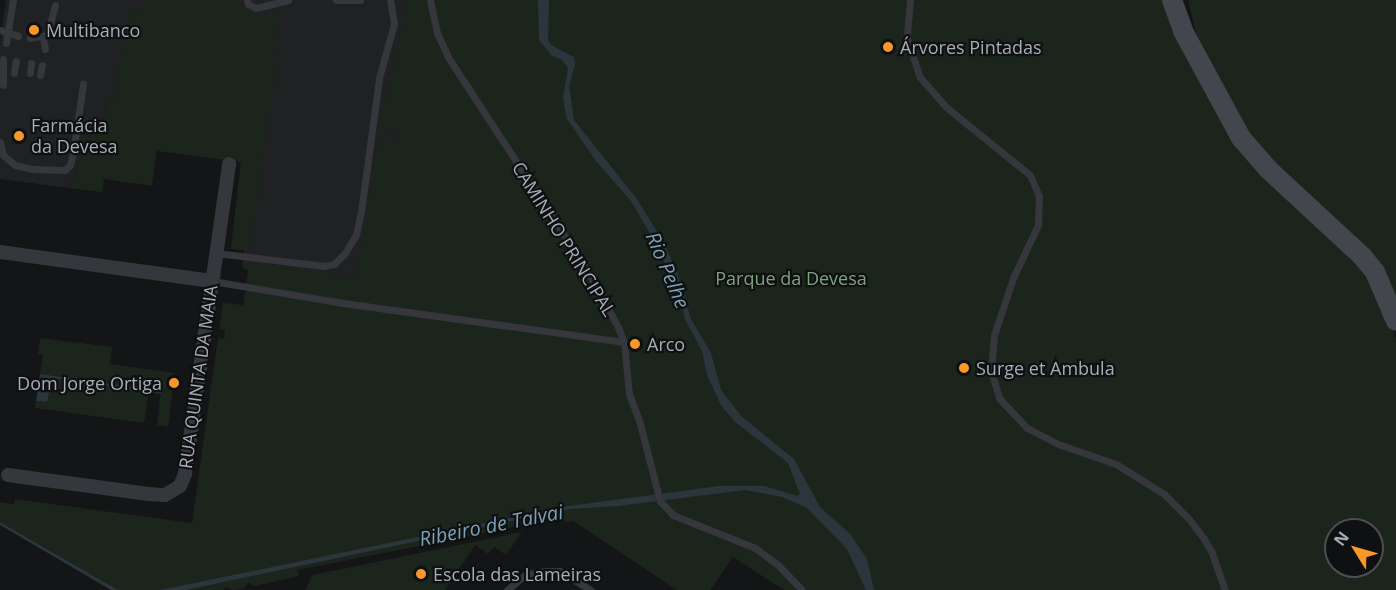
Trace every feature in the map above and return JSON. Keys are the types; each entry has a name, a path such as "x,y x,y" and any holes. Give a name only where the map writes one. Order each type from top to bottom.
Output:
{"street":[{"path":"1172,0 1183,31 1241,138 1268,169 1362,255 1375,272 1396,321"},
{"name":"RUA QUINTA DA MAIA","path":"8,475 149,494 165,495 174,492 180,486 185,474 230,164"},
{"path":"0,252 212,281"}],"lane":[{"path":"6,43 4,32 13,0"},
{"path":"247,0 256,8 288,0"},
{"path":"336,0 360,0"},
{"path":"216,253 324,266 333,264 345,253 356,235 361,212 380,78 394,24 390,0"},
{"name":"CAMINHO PRINCIPAL","path":"430,0 437,33 448,57 588,272 624,342 629,394 639,420 660,501 673,515 755,548 778,565 802,590"},
{"path":"910,0 907,38 919,76 946,107 1030,176 1039,196 1038,225 1013,279 993,334 992,371 999,398 1027,428 1061,445 1116,464 1164,494 1190,519 1204,539 1212,553 1225,590"},
{"path":"45,49 35,40 50,30 55,5"},
{"path":"4,32 18,36"},
{"path":"3,59 3,85"},
{"path":"14,73 16,61"},
{"path":"30,73 31,63"},
{"path":"40,75 42,65"},
{"path":"0,142 3,155 15,165 33,169 65,170 70,165 73,153 82,84"},
{"path":"212,281 343,303 624,342"},
{"path":"507,590 526,574 544,571 560,571 590,590"}],"shaded area":[{"path":"6,0 417,0 510,313 242,268 244,250 231,249 254,44 122,63 112,101 106,103 105,115 90,136 69,188 0,179 0,43"}],"green space":[{"path":"145,0 237,0 244,9 260,16 279,9 271,67 276,68 250,249 231,249 241,162 157,151 152,186 104,179 102,192 69,188 90,136 105,115 106,103 112,101 131,10 143,11"},
{"name":"Parque da Devesa","path":"404,0 1164,0 1237,144 1361,265 1380,297 1396,339 1396,590 784,590 733,557 710,590 677,590 573,521 565,522 563,517 298,570 299,576 255,586 248,582 244,588 233,590 226,587 223,590 186,590 562,511 570,509 569,507 160,590 118,590 0,522 0,502 14,504 15,499 192,523 218,338 224,339 225,330 219,329 223,303 243,305 248,270 242,268 243,262 326,272 332,276 356,280 378,141 397,144 399,130 379,129 403,24"},
{"path":"1188,0 1396,0 1396,303 1247,132 1199,44"},
{"path":"40,338 112,347 110,364 175,373 168,427 157,425 161,391 40,374 43,355 38,354"},
{"path":"51,378 149,392 144,423 35,408 36,401 47,402"},
{"path":"522,532 506,555 494,547 488,554 475,545 445,590 305,590 313,575"}],"water":[{"name":"Ribeiro de Talvai","path":"538,0 549,0 548,40 551,45 574,57 575,64 569,86 574,120 637,199 665,245 678,275 691,319 711,353 721,390 742,417 794,459 820,507 850,534 867,559 874,590 866,590 847,549 807,508 782,497 745,490 618,506 570,509 186,590 160,590 569,506 719,486 764,486 797,496 800,494 788,463 734,421 721,405 707,375 702,351 685,319 680,296 659,249 631,201 596,161 567,119 563,98 568,68 562,60 552,56 539,40"},
{"path":"40,374 162,391 161,394 52,378 47,402 36,401"},
{"path":"0,522 118,590 111,590 0,525"}],"place":[{"name":"Multibanco","path":"34,30"},
{"name":"Árvores Pintadas","path":"888,47"},
{"name":"Farmácia da Devesa","path":"19,136"},
{"name":"Arco","path":"635,344"},
{"name":"Surge et Ambula","path":"964,368"},
{"name":"Dom Jorge Ortiga","path":"174,383"},
{"name":"Escola das Lameiras","path":"421,574"}],"water label":[{"name":"Rio Pelhe","path":"668,270"}]}
